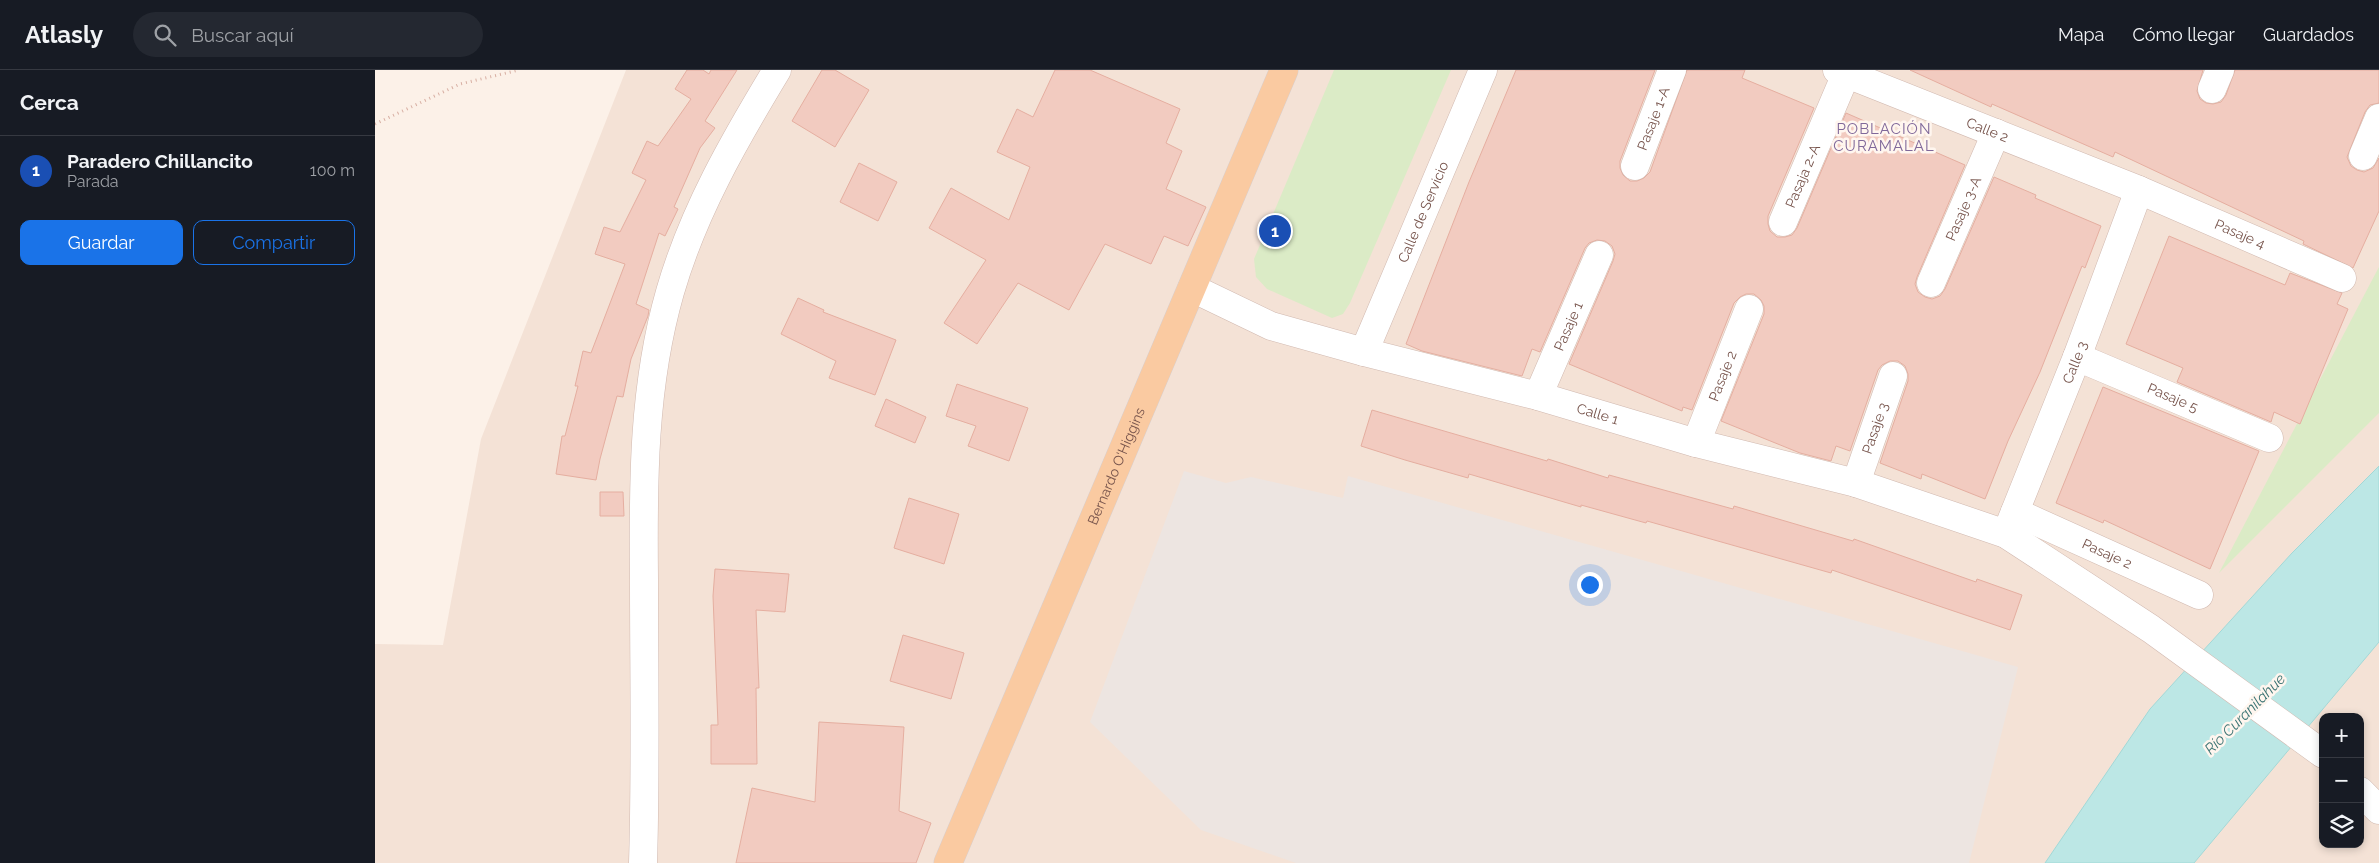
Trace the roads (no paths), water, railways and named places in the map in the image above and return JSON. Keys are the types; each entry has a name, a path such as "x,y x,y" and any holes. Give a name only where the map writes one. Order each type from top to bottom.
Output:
{"main road":[{"name":"Bernardo O'Higgins","path":"948,863 1284,70"}],"street":[{"path":"643,863 643,481 647,411 651,385 670,293 692,228 742,128 777,70"},
{"name":"Calle de Servicio","path":"1364,352 1483,70"},
{"name":"Pasaje 1-A","path":"1635,166 1672,70"},
{"name":"Calle 2","path":"1841,72 2139,190"},
{"name":"Pasaja 2-A","path":"1783,222 1841,72"},
{"path":"2363,156 2379,118"},
{"name":"Pasaje 3-A","path":"1931,283 1996,133"},
{"name":"Pasaje 4","path":"2139,190 2342,278"},
{"name":"Calle 3","path":"2011,523 2077,357 2139,190"},
{"name":"Pasaje 1","path":"1538,396 1599,255"},
{"name":"Calle 1","path":"1192,288 1271,326 1364,352 1538,396 1696,443 2011,523"},
{"name":"Pasaje 2","path":"1696,443 1749,309"},
{"name":"Pasaje 5","path":"2077,357 2269,438"},
{"name":"Pasaje 3","path":"1856,483 1893,376"},
{"path":"2011,523 2151,629 2319,751"},
{"name":"Pasaje 2","path":"2011,523 2199,595"},
{"path":"2364,795 2379,810"}],"water":[{"name":"Río Curanilahue","path":"2379,466 2379,642 2194,863 2045,863 2150,709 2292,553"}],"place":[{"name":"Paradero Chillancito","path":"1275,231"}],"district":[{"name":"POBLACIÓN CURAMALAL","path":"1884,138"}]}
